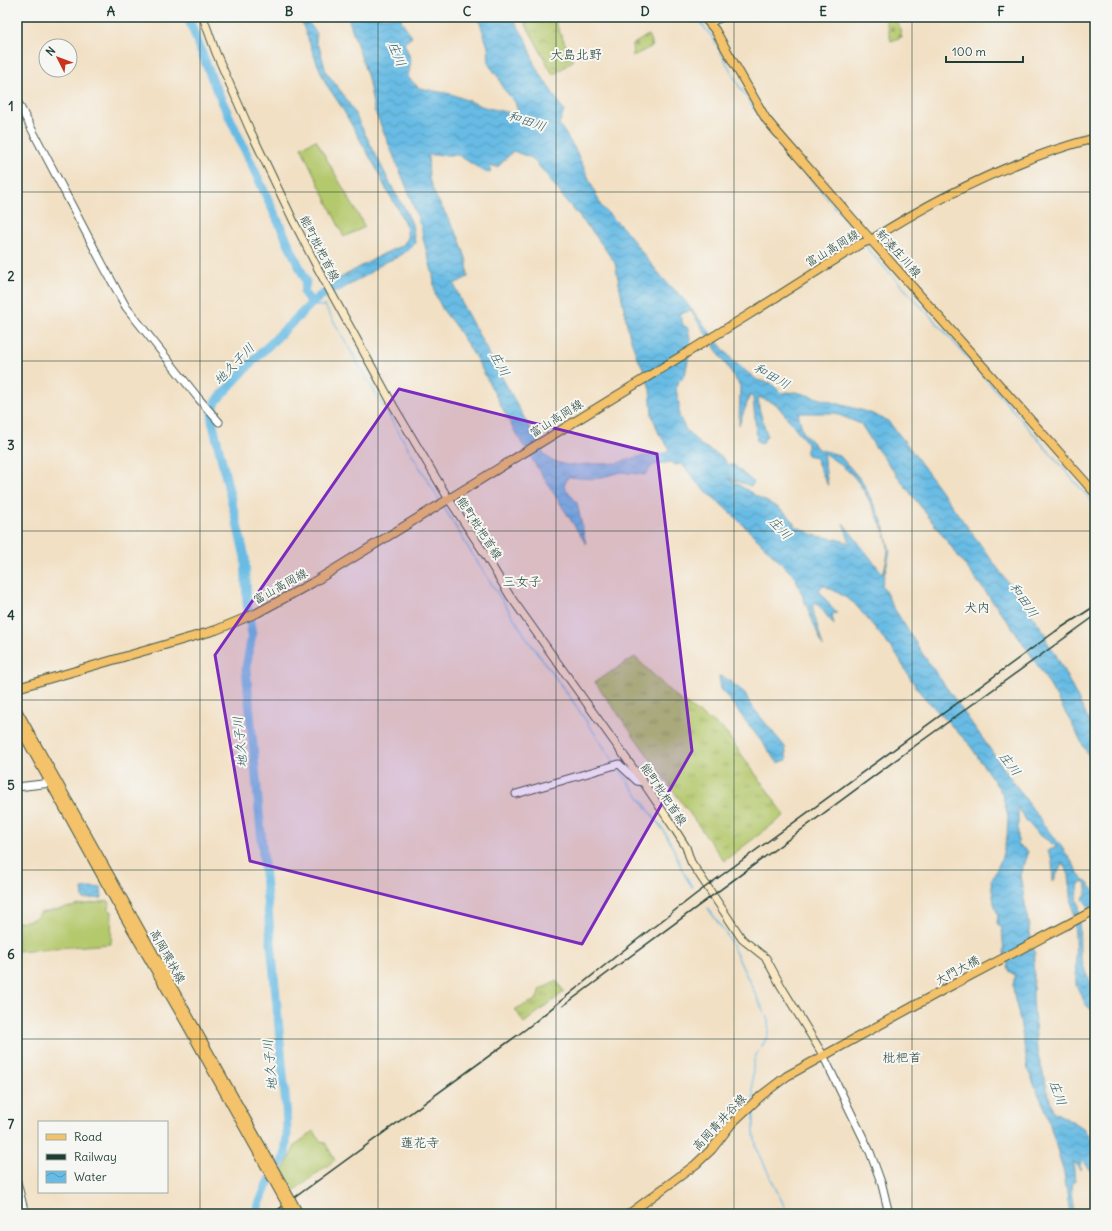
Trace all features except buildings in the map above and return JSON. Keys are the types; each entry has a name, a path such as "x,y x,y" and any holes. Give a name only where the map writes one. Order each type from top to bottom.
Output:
{"main road":[{"name":"能町枇杷首線","path":"203,17 216,53 250,130 294,222 444,501 481,548 510,596 643,782 686,847 691,862 742,939 766,958 781,986 826,1054"},
{"name":"新湊庄川線","path":"707,20 766,119 1095,493"},
{"name":"富山高岡線","path":"17,688 214,630 257,613 316,581 743,318 860,244 871,240 936,201 970,183 1033,158 1095,138"},
{"name":"高岡環状線","path":"17,710 53,782"},
{"name":"高岡環状線","path":"17,723 53,782 190,1026 299,1214"},
{"name":"大門大橋","path":"826,1054 943,990 1095,910"},
{"name":"高岡環状線","path":"190,1026 292,1214"},
{"name":"高岡青井谷線","path":"629,1214 696,1165 712,1149 733,1122 766,1092 787,1076 826,1054"}],"street":[{"path":"707,20 723,17"},
{"path":"17,101 126,307 194,393 219,422"},
{"path":"516,794 617,764 637,781 643,782"},
{"path":"17,787 53,782"},
{"path":"826,1054 870,1152 882,1185 889,1214"},
{"path":"17,1182 25,1214"}],"highlighted area":[{"path":"399,389 657,454 692,751 582,944 250,861 215,655"}],"green space":[{"path":"522,17 553,17 573,61 553,75"},
{"path":"885,17 897,17 902,37 891,41"},
{"path":"648,35 653,46 633,56 632,45"},
{"path":"316,140 365,227 344,237 301,147"},
{"path":"635,657 677,698 724,730 785,815 724,861 595,682"},
{"path":"109,901 109,911 112,911 111,944 17,951 17,922 36,918 40,913"},
{"path":"557,981 564,992 524,1023 515,1009 536,1000 541,989"},
{"path":"314,1131 321,1142 324,1141 335,1160 293,1191 283,1171 296,1144"}],"water":[{"path":"300,17 307,17 308,22 316,32 316,43 320,49 326,72 343,94 354,112 394,191 405,209 412,224 415,243 411,248 398,257 383,263 365,276 337,292 332,280 335,281 383,254 403,245 408,238 406,226 397,207 341,106 326,84"},
{"path":"348,17 401,17 401,20 412,37 404,43 411,60 408,77 419,88 451,94 484,107 519,115 515,102 502,87 499,78 489,65 488,47 478,17 512,17 528,43 534,64 564,111 559,124 575,149 601,206 627,232 646,258 667,283 680,295 732,360 757,380 771,383 781,393 796,392 868,412 888,421 906,443 1045,633 1047,642 1056,655 1095,733 1095,768 1042,672 1015,631 874,445 861,424 834,413 798,413 803,432 818,449 839,455 862,481 882,521 890,551 882,585 892,605 924,656 1044,825 1058,842 1074,865 1077,872 1095,891 1095,915 1083,899 1087,891 1087,887 1084,882 1079,883 1077,897 1079,907 1080,955 1086,974 1092,984 1092,992 1095,997 1095,1013 1086,1005 1076,985 1075,934 1069,875 1063,862 1053,882 1052,859 1047,851 1057,847 1037,833 1026,820 1018,807 1018,845 1028,851 1020,875 1035,954 1033,998 1037,1051 1053,1111 1083,1128 1095,1145 1095,1175 1081,1159 1080,1170 1073,1161 1075,1181 1072,1181 1071,1191 1074,1212 1076,1214 1070,1214 1064,1173 1046,1111 1028,1070 1020,1020 1014,996 1013,985 1015,975 1010,972 1004,952 1002,929 997,923 998,915 994,903 991,881 1001,860 1007,837 1008,816 1002,793 969,744 921,694 898,657 854,603 823,585 819,590 837,613 832,614 834,625 817,603 813,603 813,610 823,647 795,577 733,515 698,484 682,464 676,465 670,462 653,465 645,475 622,472 594,479 568,477 564,486 577,503 586,544 516,434 476,358 443,310 435,294 433,275 422,230 407,188 374,109 368,78","holes":["513,151 532,158 595,235 615,263 629,334 650,389 652,415 659,434 669,448 666,453 637,457 617,463 567,465 552,461 544,454 463,306 454,284 468,277 467,261 459,238 435,195 429,179 428,155 458,155 485,172 490,173 491,166 498,167","691,311 740,386 739,425 750,395 753,398 757,441 762,444 767,435 759,408 758,397 776,404 807,443 807,455 815,457 828,486 823,453 836,461 855,478 876,513 885,534 888,556 883,574 843,523 850,543 817,536 795,526 789,516 777,507 728,478 751,486 754,483 734,465 728,465 722,457 701,445 686,430 679,416 679,403 676,389 679,381 685,375 691,345 688,328 683,325 680,313"]},
{"path":"719,676 727,679 745,693 750,704 785,747 787,760 778,763 721,689"},
{"path":"101,887 102,898 83,899 82,889"}],"waterway":[{"name":"地久子川","path":"188,17 214,84 306,281 304,293 312,303"},
{"path":"694,17 713,38 739,86 765,125 862,239"},
{"path":"866,246 946,333 1095,505"},
{"name":"地久子川","path":"255,1214 266,1187 285,1156 287,1133 286,1106 246,668 252,635 247,603 245,557 212,420 213,409 217,400 252,362 312,303 320,296 345,282"},
{"path":"312,303 315,306 325,306 440,501"},
{"path":"443,506 528,640 574,703 614,762"},
{"path":"617,767 664,831 683,872 692,887"},
{"path":"708,908 728,937 764,1012"},
{"path":"761,1047 766,1039 769,1028 766,1015"},
{"path":"753,1099 753,1068 755,1056 758,1051"},
{"path":"754,1107 754,1134 757,1149 788,1214"}],"railway":[{"path":"272,1214 526,1029 696,894 1056,631 1095,606"},
{"path":"563,1006 912,748 1095,616"}],"district":[{"name":"大島北野","path":"576,54"},
{"name":"三女子","path":"522,581"},
{"name":"犬内","path":"977,607"},
{"name":"枇杷首","path":"902,1057"},
{"name":"蓮花寺","path":"420,1142"}],"water label":[{"name":"庄川","path":"397,54"},
{"name":"和田川","path":"527,121"},
{"name":"庄川","path":"500,364"},
{"name":"和田川","path":"772,376"},
{"name":"庄川","path":"780,528"},
{"name":"和田川","path":"1024,600"},
{"name":"庄川","path":"1010,764"},
{"name":"庄川","path":"1058,1093"}]}
